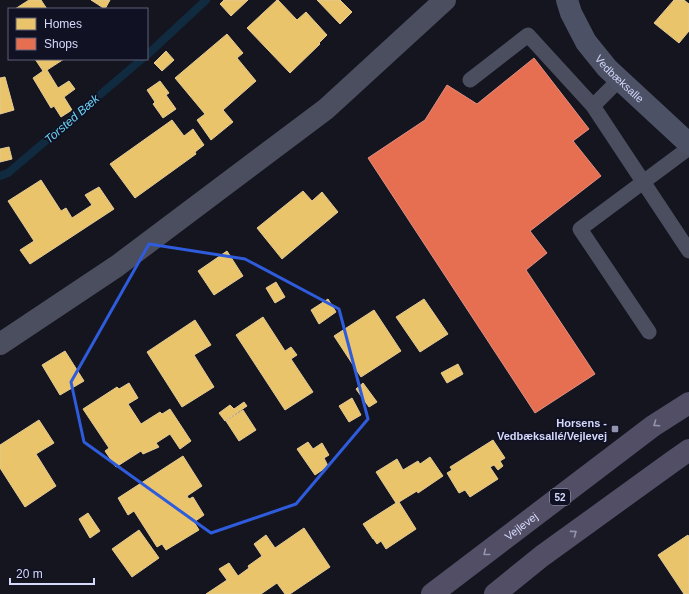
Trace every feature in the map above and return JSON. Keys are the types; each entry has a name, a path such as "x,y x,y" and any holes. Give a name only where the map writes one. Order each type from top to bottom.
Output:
{"main road":[{"name":"Vejlevej","path":"432,594 653,426 689,402"},
{"path":"495,594 542,556 689,450"}],"street":[{"path":"0,344 117,266 326,109 445,0"},
{"name":"Vedbæksalle","path":"567,0 571,13 586,42 607,68 689,144"}],"lane":[{"path":"470,80 528,35 593,106 689,251"},
{"path":"593,106 620,79"},
{"path":"649,332 580,229 689,148"}],"highlighted area":[{"path":"149,244 245,259 339,309 368,419 296,504 211,533 84,442 71,382"}],"building: Homes":[{"path":"29,0 41,0 46,8 17,8"},
{"path":"91,0 110,0 106,8"},
{"path":"224,0 248,0 231,16 220,4"},
{"path":"277,0 297,20 306,12 327,35 319,43 320,44 290,73 247,28"},
{"path":"317,0 340,0 352,12 340,24"},
{"path":"674,0 684,0 689,4 689,31 679,43 654,23"},
{"path":"227,34 243,53 237,58 256,81 223,110 233,122 211,140 197,120 205,114 175,78"},
{"path":"166,51 174,60 162,71 154,63"},
{"path":"36,60 62,60 47,70 58,88 69,81 75,89 64,97 72,110 61,117 54,106 51,108 33,78 43,71"},
{"path":"5,77 14,110 0,114 0,78"},
{"path":"160,81 169,93 166,95 176,109 163,118 153,104 155,102 147,90"},
{"path":"172,120 184,136 193,129 204,145 195,152 196,154 135,198 110,164"},
{"path":"9,147 12,159 0,162 0,149"},
{"path":"41,180 61,211 66,208 72,218 92,205 85,195 99,187 114,209 30,264 20,250 34,241 8,201"},
{"path":"303,191 312,201 322,192 338,212 282,259 257,228"},
{"path":"227,251 243,276 214,295 198,271"},
{"path":"276,282 285,297 275,303 266,288"},
{"path":"328,299 336,312 319,324 311,310"},
{"path":"424,299 448,334 420,352 396,317"},
{"path":"374,310 401,351 361,377 334,336"},
{"path":"263,317 285,351 291,347 297,355 291,359 313,392 285,410 236,335"},
{"path":"195,320 211,345 194,355 214,387 182,407 147,352"},
{"path":"65,351 84,381 60,395 42,365"},
{"path":"458,364 463,374 447,383 441,373"},
{"path":"129,383 138,398 128,404 141,424 160,412 162,414 170,409 191,441 180,449 170,434 156,443 159,447 143,454 141,451 116,467 105,451 109,448 83,409 117,387 119,389"},
{"path":"363,383 377,402 369,407 356,389"},
{"path":"352,398 361,415 349,422 339,406"},
{"path":"244,402 247,406 225,421 219,413 230,405 234,409"},
{"path":"243,410 256,430 239,441 226,421"},
{"path":"39,420 54,443 36,454 56,486 25,507 0,468 0,445"},
{"path":"493,440 505,458 500,461 503,466 498,470 494,465 490,467 498,479 470,497 465,490 459,493 447,473 452,470 450,467"},
{"path":"308,442 313,449 322,443 329,455 324,458 328,466 315,475 297,449"},
{"path":"183,456 202,486 187,496 189,499 193,497 204,515 194,522 199,530 166,550 162,544 157,547 134,511 128,515 118,498"},
{"path":"430,457 443,476 418,493 417,491 399,502 416,529 386,549 381,541 377,544 363,524 396,503 376,472 397,459 403,470 418,461 420,464"},
{"path":"88,513 100,531 90,538 79,519"},
{"path":"304,528 330,567 290,594 285,594 277,583 261,594 206,594 227,580 219,569 229,563 238,576 249,568 248,566 262,556 254,544 266,535 275,548"},
{"path":"139,530 159,558 132,577 112,549"},
{"path":"688,535 689,594 684,594 658,555"}],"building: Shops":[{"path":"534,58 589,129 573,141 601,176 530,231 547,253 526,270 595,374 535,413 368,158 425,120 447,85 477,104"}],"waterway":[{"name":"Torsted Bæk","path":"148,54 206,0"},
{"name":"Torsted Bæk","path":"0,176 8,173 141,60"}],"place":[{"name":"Horsens - Vedbæksallé/Vejlevej","path":"615,429"}]}
